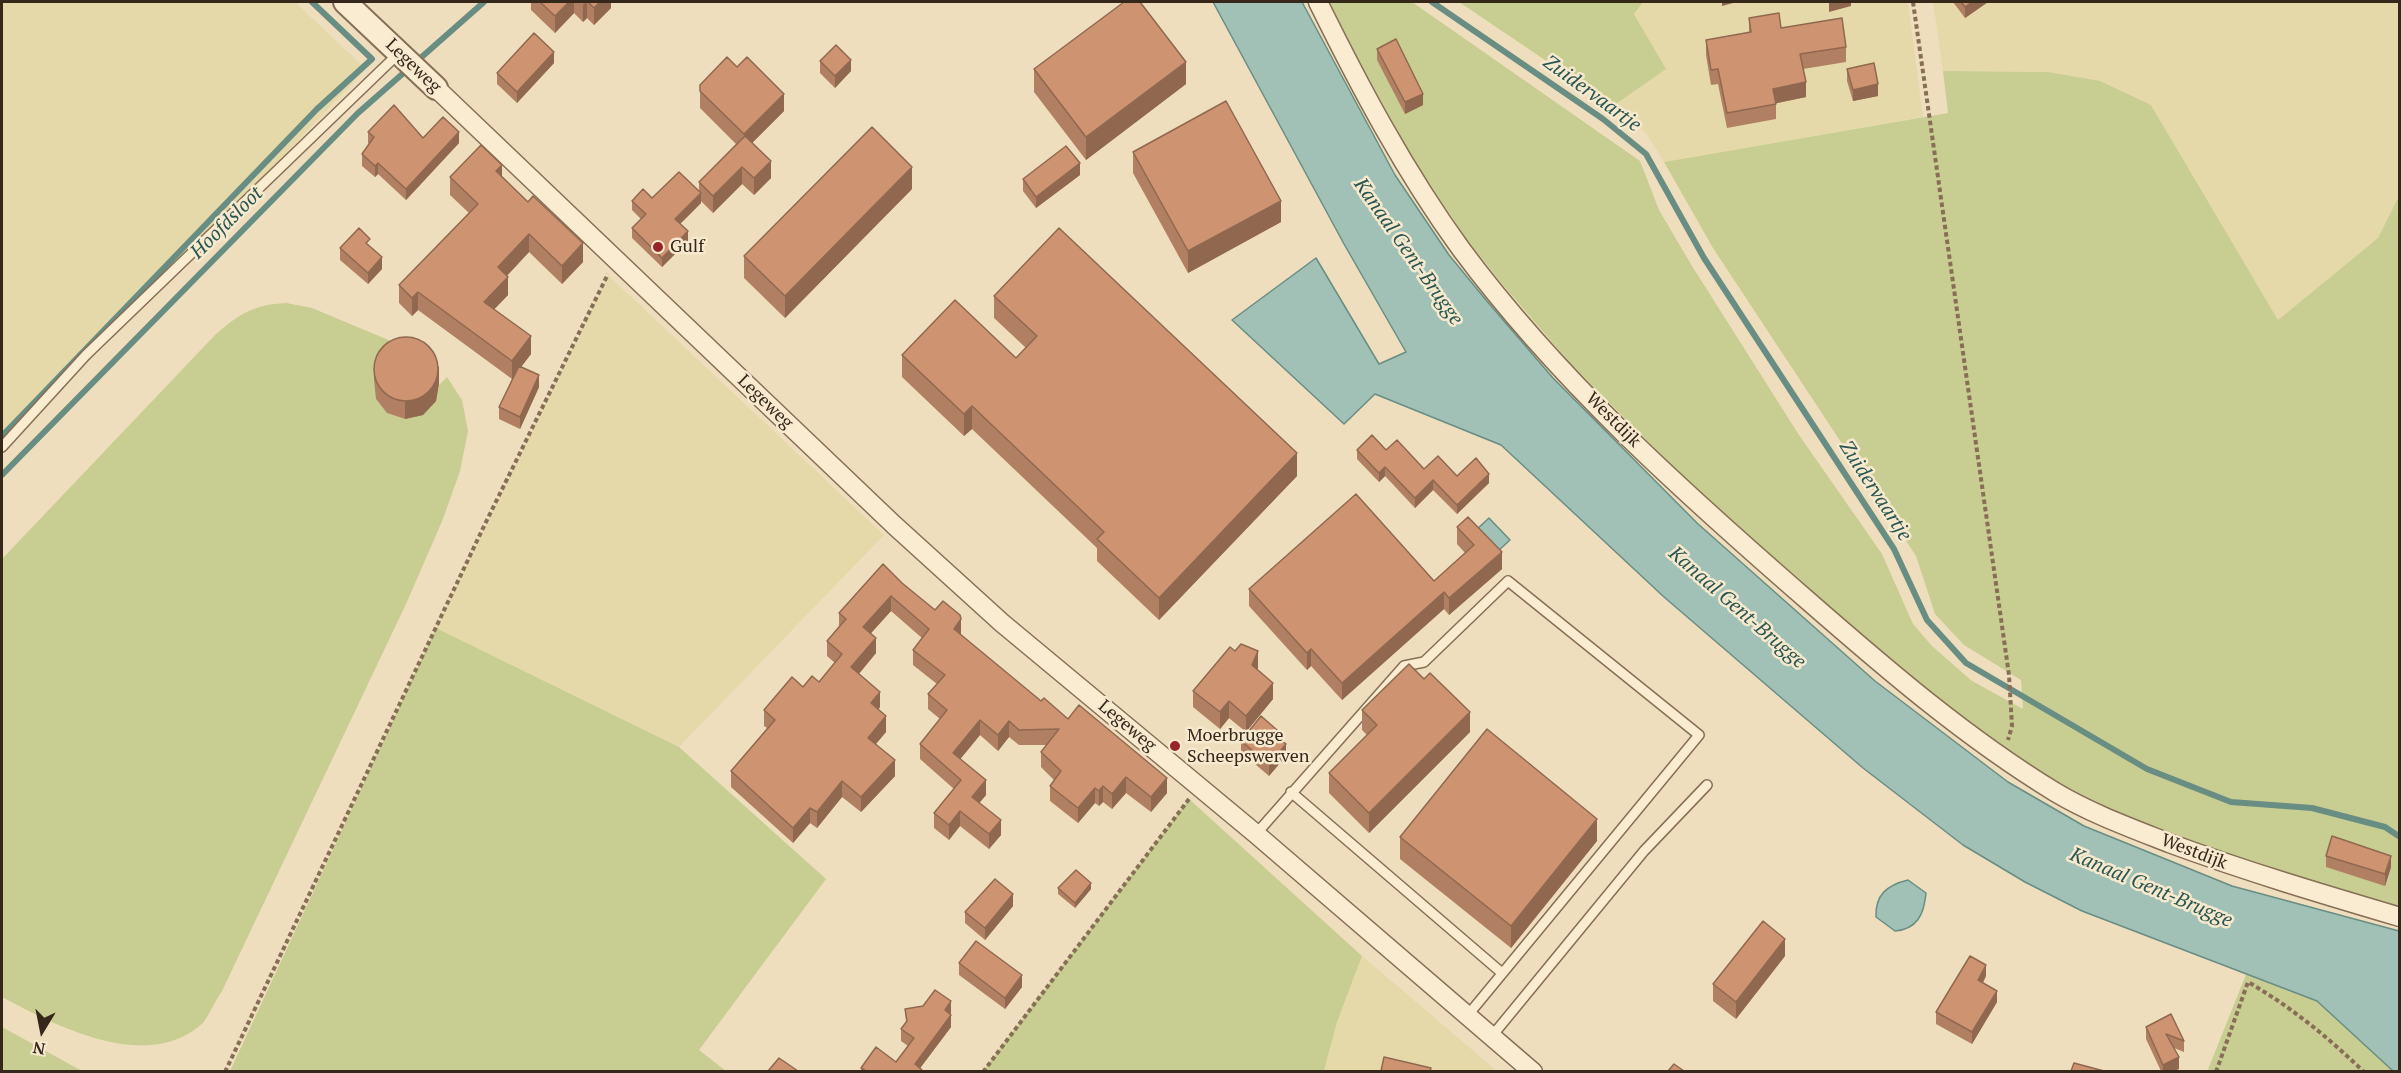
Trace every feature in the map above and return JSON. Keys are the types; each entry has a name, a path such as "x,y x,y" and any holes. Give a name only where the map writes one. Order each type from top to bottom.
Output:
{"street":[{"name":"Legeweg","path":"345,2 615,260 994,616 1256,834 1492,1036 1527,1069"},
{"name":"Westdijk","path":"1317,2 1420,188 1462,249 1564,370 1708,514 1887,669 1958,726 2056,792 2140,832 2238,869 2400,917"}],"lane":[{"path":"2,447 86,355 399,53"},
{"path":"1256,834 1404,666 1424,663 1508,581 1699,735 1468,1016"},
{"path":"1492,1036 1644,851 1707,785"},
{"path":"1291,792 1503,973"}],"path":[{"path":"1912,2 2009,675 2012,726 2003,756"},
{"path":"225,1071 485,524 615,260"},
{"path":"983,1071 1199,786"},
{"path":"2216,1071 2248,982 2282,1002 2330,1040 2364,1071"}],"shaded area":[{"path":"2,2 295,2 366,69 2,447"},
{"path":"1643,2 1908,2 1923,117 1664,162 1646,133 1613,106 1665,69 1634,13"},
{"path":"1933,2 2399,2 2399,196 2378,238 2278,320 2151,105 2048,72 1943,71"},
{"path":"608,275 884,535 679,747 436,628"},
{"path":"1362,956 1497,1071 1324,1072 1337,1022"}],"green space":[{"path":"1327,2 1412,2 1640,161 1659,210 1692,266 1799,435 1882,554 1913,624 1932,646 1972,681 2023,709 2021,680 1964,645 1935,614 1916,556 1713,248 1664,162 1948,113 1943,71 2048,72 2100,81 2151,105 2278,320 2378,238 2399,196 2399,908 2240,864 2142,827 2059,788 1890,663 1713,507 1570,363 1503,285 1468,241 1415,163"},
{"path":"1459,2 1643,2 1634,14 1666,69 1613,106"},
{"path":"286,303 312,308 398,344 376,398 387,413 405,419 447,377 462,400 468,431 460,471 443,519 406,604 222,991 206,1019 181,1038 157,1044 131,1045 104,1040 50,1021 2,997 2,559 216,334 248,311"},
{"path":"436,628 679,747 826,879 699,1050 726,1071 230,1071"},
{"path":"1189,799 1362,956 1337,1022 1324,1071 983,1071"},
{"path":"2247,972 2317,1001 2393,1071 2207,1072"},
{"path":"2,1027 82,1071 2,1071"}],"water":[{"name":"Kanaal Gent-Brugge","path":"1213,2 1302,2 1395,175 1449,255 1486,300 1553,378 1697,523 1875,681 2008,782 2084,826 2232,886 2399,931 2399,1071 2393,1071 2317,1001 2082,911 2025,882 1963,845 1863,768 1664,597 1501,445 1375,394 1344,424 1232,320 1316,258 1379,364 1406,352 1344,244"},
{"path":"1489,518 1510,540 1497,552 1476,530"},
{"path":"1908,880 1926,893 1923,908 1914,924 1903,930 1895,931 1876,917 1876,909 1880,897 1888,888"}],"building":[{"path":"540,2 569,2 555,16"},
{"path":"588,2 600,2 594,8"},
{"path":"1124,2 1140,2 1186,62 1086,137 1034,69"},
{"path":"1961,2 1972,2 1965,7"},
{"path":"1779,13 1781,28 1842,18 1846,47 1800,54 1806,82 1773,89 1776,104 1727,113 1718,69 1711,70 1706,40 1751,32 1749,18"},
{"path":"534,33 554,52 517,92 497,73"},
{"path":"1396,39 1423,94 1405,102 1377,49"},
{"path":"836,45 851,60 835,76 820,61"},
{"path":"727,57 737,67 747,57 784,94 744,134 700,91 700,85"},
{"path":"1874,63 1878,84 1853,90 1847,69"},
{"path":"1226,101 1281,201 1188,251 1133,152"},
{"path":"394,105 423,138 443,117 459,132 406,189 378,163 375,166 362,154 374,137 368,132"},
{"path":"872,127 912,167 785,296 744,256"},
{"path":"745,136 771,161 754,178 742,167 713,196 699,182"},
{"path":"481,145 502,165 496,171 528,202 533,196 583,243 562,266 529,234 498,267 508,277 484,302 531,336 512,361 418,292 412,298 399,285 478,204 450,177"},
{"path":"1066,146 1080,163 1036,197 1023,179"},
{"path":"679,172 701,193 675,219 688,231 662,258 632,228 646,214 632,201 643,189 652,198"},
{"path":"359,228 370,239 366,243 382,257 368,273 340,248"},
{"path":"1059,228 1297,453 1159,598 1097,539 1104,532 972,406 964,414 902,355 955,300 1016,358 1037,336 994,296"},
{"path":"400,337 412,337 429,346 436,357 438,369 436,381 429,392 412,401 400,401 388,396 379,387 374,375 374,363 379,351 388,342"},
{"path":"519,366 539,375 520,417 499,407"},
{"path":"1372,435 1386,450 1397,440 1424,469 1438,456 1457,476 1476,458 1489,474 1457,505 1433,480 1415,498 1385,467 1379,473 1357,450"},
{"path":"1356,494 1434,581 1474,545 1457,527 1468,517 1502,552 1449,598 1444,592 1342,683 1311,649 1307,653 1249,589"},
{"path":"883,564 935,610 943,601 960,615 961,619 954,629 1041,701 1044,698 1068,719 1079,705 1167,778 1151,797 1126,777 1112,794 1103,786 1099,791 1095,788 1078,808 1050,786 1061,771 1041,752 1059,729 1019,730 1009,721 998,735 980,720 953,753 986,780 972,797 1001,820 989,834 960,811 949,825 934,813 961,780 920,744 947,710 928,694 945,675 913,650 929,629 891,596 863,627 876,638 851,667 880,692 871,703 886,716 868,738 895,760 861,797 842,781 817,812 810,808 793,828 731,771 775,720 764,710 792,677 803,687 812,676 819,682 842,654 827,641 846,619 839,613"},
{"path":"1241,644 1258,651 1252,665 1273,683 1246,716 1229,701 1220,712 1193,691 1230,647 1235,651"},
{"path":"1409,664 1424,679 1430,673 1470,712 1369,813 1329,773 1377,725 1362,710"},
{"path":"1261,716 1284,736 1281,740 1286,744 1269,764 1241,741"},
{"path":"1487,729 1597,819 1511,926 1400,837"},
{"path":"2332,836 2391,856 2385,874 2326,856"},
{"path":"1076,870 1091,883 1075,903 1058,888"},
{"path":"995,879 1013,894 985,928 965,912"},
{"path":"1763,921 1785,939 1736,1002 1713,984"},
{"path":"976,941 1022,975 1005,998 959,963"},
{"path":"1970,956 1986,965 1978,980 1997,991 1972,1032 1936,1012"},
{"path":"935,990 951,1001 945,1010 951,1015 915,1064 922,1070 866,1071 861,1068 876,1047 896,1062 914,1038 901,1029 907,1021 905,1009 923,1006"},
{"path":"2171,1014 2184,1041 2166,1034 2179,1057 2163,1065 2146,1027"},
{"path":"1384,1057 1431,1068 1430,1071 1381,1071"},
{"path":"779,1058 798,1071 768,1071"},
{"path":"2074,1063 2104,1071 2071,1071"},
{"path":"1674,1064 1684,1071 1668,1071"}],"waterway":[{"path":"2,436 317,109 372,59 312,2"},
{"name":"Hoofdsloot","path":"416,62 484,2"},
{"name":"Zuidervaartje","path":"1432,2 1603,119 1646,154 1704,258 1894,549 1927,620 1966,663 2147,769 2231,802 2312,808 2385,827 2400,837"},
{"name":"Hoofdsloot","path":"2,475 358,113 408,69"}],"place":[{"name":"Gulf","path":"658,247"},
{"name":"Moerbrugge Scheepswerven","path":"1175,746"}]}
